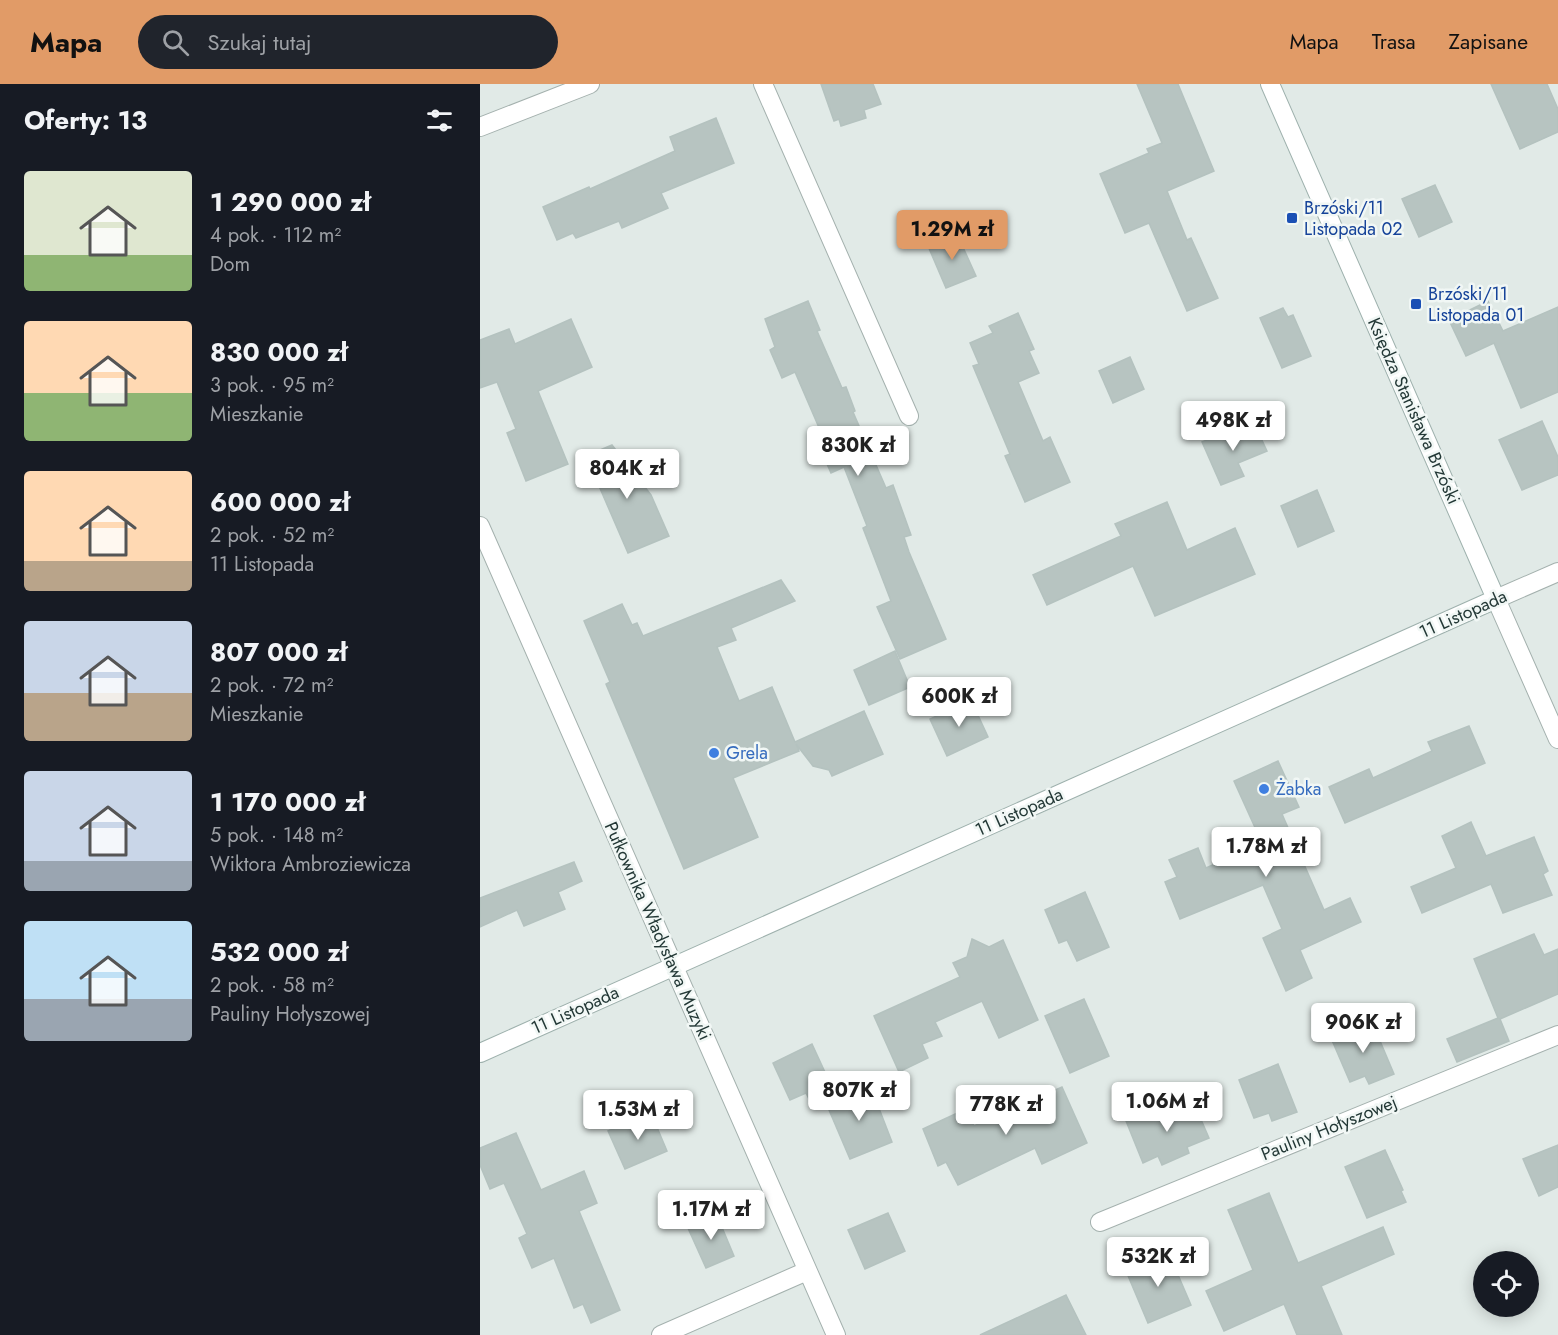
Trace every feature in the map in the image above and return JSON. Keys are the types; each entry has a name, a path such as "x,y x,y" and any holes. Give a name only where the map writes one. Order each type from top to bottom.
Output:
{"street":[{"path":"480,127 590,84"},
{"path":"763,84 909,416"},
{"name":"Księdza Stanisława Brzóski","path":"1270,84 1558,739"},
{"name":"Pułkownika Władysława Muzyki","path":"480,526 836,1335"},
{"name":"11 Listopada","path":"480,1053 1558,572"},
{"name":"Pauliny Hołyszowej","path":"1100,1222 1558,1035"},
{"path":"661,1335 807,1271"}],"building":[{"path":"821,84 873,84 881,104 864,110 866,118 841,126 839,119 834,121"},
{"path":"1137,84 1178,84 1214,171 1167,191 1187,240 1191,238 1218,298 1187,311 1149,223 1125,233 1100,174 1149,153 1147,149 1162,143"},
{"path":"1491,84 1547,84 1558,109 1558,132 1520,149"},
{"path":"716,118 734,163 661,193 668,208 622,228 619,221 576,238 573,233 557,240 543,207 675,151 670,137"},
{"path":"1435,185 1452,222 1419,237 1402,199"},
{"path":"957,234 976,276 946,288 928,246"},
{"path":"808,301 820,330 817,331 842,388 846,387 855,411 853,412 886,488 893,485 911,535 904,537 909,552 946,639 900,659 877,607 891,601 863,528 867,526 844,467 831,473 813,432 820,430 795,372 782,378 770,350 775,347 765,319"},
{"path":"1488,301 1503,331 1558,307 1558,392 1521,408 1494,343 1466,356 1449,320"},
{"path":"1283,308 1288,317 1293,315 1311,356 1282,368 1260,318"},
{"path":"1018,313 1034,349 1029,351 1039,373 1018,382 1043,441 1050,437 1070,482 1025,502 1005,456 1010,454 973,366 979,364 970,343 993,333 989,326"},
{"path":"571,319 592,367 538,391 568,464 526,481 507,433 516,429 497,382 480,388 480,340 509,329 515,344"},
{"path":"1130,357 1144,389 1113,403 1099,371"},
{"path":"1542,421 1558,457 1558,475 1522,490 1499,440"},
{"path":"1254,423 1267,451 1238,463 1244,476 1221,485 1202,442"},
{"path":"612,445 651,495 669,536 628,553 586,456"},
{"path":"1317,490 1334,531 1298,547 1281,506"},
{"path":"1167,502 1187,550 1235,528 1255,574 1155,616 1133,566 1047,605 1033,575 1121,536 1115,524"},
{"name":"Grela","path":"781,580 795,601 731,628 736,640 717,647 739,701 772,687 795,742 864,711 883,754 832,776 829,770 813,766 796,744 799,751 733,778 758,837 684,869 606,684 610,682 584,621 622,604 632,625 637,623 643,636"},
{"path":"895,651 910,687 869,705 854,670"},
{"path":"971,700 988,737 947,756 930,719"},
{"path":"1469,726 1485,763 1345,823 1329,787 1369,769 1373,778 1432,751 1428,742"},
{"path":"1278,761 1299,807 1282,814 1324,910 1350,898 1361,922 1300,950 1312,978 1286,991 1263,938 1282,929 1263,885 1180,919 1165,882 1177,877 1169,860 1198,848 1206,868 1262,843 1234,781"},
{"path":"1471,822 1486,856 1534,837 1548,871 1543,874 1552,895 1503,913 1491,884 1422,913 1411,887 1456,868 1442,836"},
{"path":"574,862 582,881 558,892 565,909 524,926 517,910 480,927 480,898"},
{"path":"1085,892 1109,947 1077,961 1067,940 1059,943 1045,910"},
{"path":"1534,934 1544,955 1558,949 1558,994 1500,1019 1509,1041 1457,1062 1447,1039 1498,1018 1474,959"},
{"path":"972,939 989,947 1003,940 1038,1020 999,1038 982,1001 935,1022 942,1036 922,1044 928,1058 899,1072 874,1016 960,977 953,963 967,957"},
{"path":"1084,999 1109,1056 1070,1073 1045,1016"},
{"path":"1372,1022 1394,1074 1369,1084 1365,1076 1350,1082 1331,1038"},
{"path":"812,1044 835,1094 812,1105 806,1093 790,1100 773,1063"},
{"path":"1278,1064 1297,1112 1272,1121 1269,1113 1254,1118 1239,1080"},
{"path":"870,1085 892,1142 850,1159 826,1103"},
{"path":"1062,1087 1087,1143 1042,1164 1035,1148 958,1185 946,1162 938,1166 923,1129 966,1109 974,1126"},
{"path":"1193,1101 1209,1138 1187,1147 1189,1153 1162,1165 1158,1156 1143,1163 1126,1121 1164,1106 1166,1112"},
{"path":"651,1113 667,1151 625,1169 608,1131"},
{"path":"516,1133 541,1190 584,1171 597,1203 579,1211 620,1310 591,1323 583,1304 574,1308 554,1258 532,1268 519,1238 527,1234 504,1183 490,1189 480,1165 480,1148"},
{"path":"1558,1145 1558,1187 1539,1196 1523,1159"},
{"path":"1385,1150 1406,1202 1367,1218 1345,1167"},
{"path":"1269,1193 1298,1263 1383,1227 1394,1254 1321,1286 1342,1335 1297,1335 1284,1304 1224,1331 1206,1291 1253,1270 1228,1210"},
{"path":"716,1213 734,1256 706,1268 687,1226"},
{"path":"888,1213 905,1251 865,1269 848,1230"},
{"path":"1169,1254 1191,1305 1148,1323 1126,1271"},
{"path":"1066,1295 1086,1335 980,1335"}],"place":[{"name":"Brzóski/11 Listopada 02","path":"1292,218"},
{"name":"Brzóski/11 Listopada 01","path":"1416,304"},
{"name":"Grela","path":"714,753"},
{"name":"Żabka","path":"1264,789"}]}
